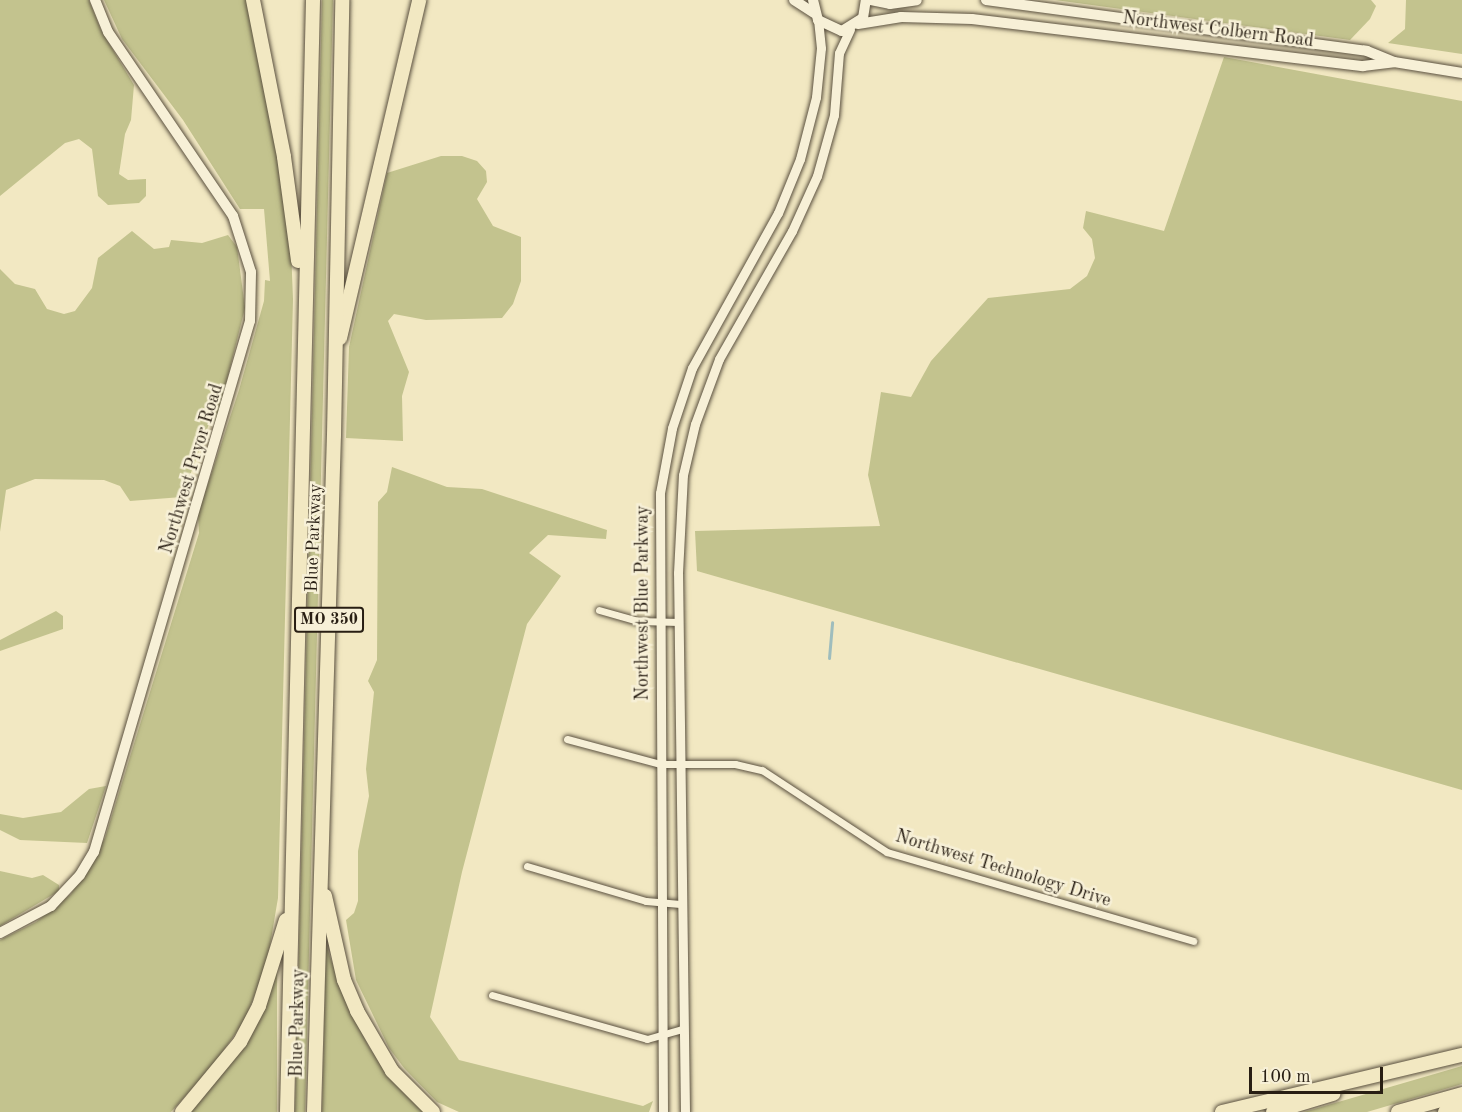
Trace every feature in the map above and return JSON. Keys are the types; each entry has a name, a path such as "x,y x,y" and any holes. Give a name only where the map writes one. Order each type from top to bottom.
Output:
{"highway":[{"path":"253,0 296,227 304,338"},
{"name":"Blue Parkway","path":"287,1112 313,0"},
{"name":"Blue Parkway","path":"315,1112 318,888 322,871 334,435 333,369 342,0"},
{"path":"333,369 419,0"},
{"path":"322,871 328,922 357,1011 392,1071 433,1112"},
{"path":"182,1112 228,1058 259,1006 291,901"},
{"path":"1227,1112 1462,1056"},
{"path":"1273,1112 1462,1056"},
{"path":"1398,1112 1462,1094"},
{"path":"1445,1112 1462,1106"},
{"path":"1222,1112 1242,1108"}],"main road":[{"name":"Northwest Pryor Road","path":"0,933 51,906 80,875 94,852 250,321 251,272 232,216 108,32 96,0"},
{"path":"794,0 833,30 854,27 866,9 866,0"},
{"path":"813,0 816,17"},
{"path":"871,0 890,4 917,0"},
{"name":"Northwest Colbern Road","path":"986,0 1367,51 1394,62 1462,73"},
{"name":"Northwest Colbern Road","path":"854,27 901,17 972,19 1363,66 1394,62"}],"street":[{"name":"Northwest Blue Parkway","path":"663,1112 657,521 672,428 697,359 778,213 796,169 816,97 821,48 816,17"},
{"name":"Northwest Blue Parkway","path":"685,1112 679,622 680,498 695,424 719,359 792,231 817,176 834,115 839,54 854,27"},
{"path":"599,610 658,623 679,622"},
{"name":"Northwest Technology Drive","path":"567,739 660,764 735,764 762,770 887,852 1193,941"},
{"path":"527,866 661,902 682,904"},
{"path":"492,995 629,1035 662,1037 684,1029"}],"green space":[{"path":"0,0 89,0 101,30 134,85 131,120 125,134 119,174 128,180 146,179 146,196 139,203 108,205 98,196 92,149 79,139 65,143 0,196"},
{"path":"104,0 247,0 274,135 291,249 293,299 278,898 267,963 245,1020 214,1064 171,1112 0,1112 0,940 36,922 71,894 105,838 199,533 198,514 239,390 264,301 265,280 270,281 264,209 240,209 183,120 122,39"},
{"path":"322,0 333,0 305,1112 295,1112"},
{"path":"1055,0 1371,0 1376,6 1370,19 1350,40"},
{"path":"1406,0 1462,0 1462,54 1388,43 1405,29"},
{"path":"1224,57 1462,101 1462,790 697,571 695,531 880,526 868,475 881,392 911,397 931,361 988,298 1070,289 1087,276 1095,258 1092,239 1083,228 1086,211 1164,231"},
{"path":"441,156 462,156 477,161 486,171 487,182 477,199 493,226 521,237 521,281 513,304 502,318 426,320 394,314 388,321 409,372 402,396 403,441 346,438 349,347 387,173"},
{"path":"132,231 154,249 169,247 171,240 202,243 228,235 237,247 245,308 217,420 209,424 182,497 130,501 120,486 104,480 35,479 6,490 0,532 0,269 15,284 35,289 47,309 64,314 75,311 92,288 98,258"},
{"path":"392,467 447,487 482,489 607,530 606,539 548,535 529,553 561,576 527,624 462,872 430,1017 459,1060 643,1106 653,1101 649,1112 459,1112 437,1102 404,1068 389,1048 356,980 346,920 354,913 358,901 358,851 369,796 366,769 374,692 368,681 377,660 378,502 387,492"},
{"path":"56,611 63,616 63,629 0,651 0,640"},
{"path":"106,786 87,843 20,840 0,830 0,814 23,818 61,812 89,789"},
{"path":"0,871 32,878 43,875 59,885 59,891 0,926"},
{"path":"326,945 344,997 369,1047 397,1085 424,1112 322,1112"},
{"path":"277,966 277,1112 186,1112 228,1063"},
{"path":"1462,1066 1462,1084 1367,1112 1304,1112"}],"waterway":[{"path":"829,658 832,622"}]}
